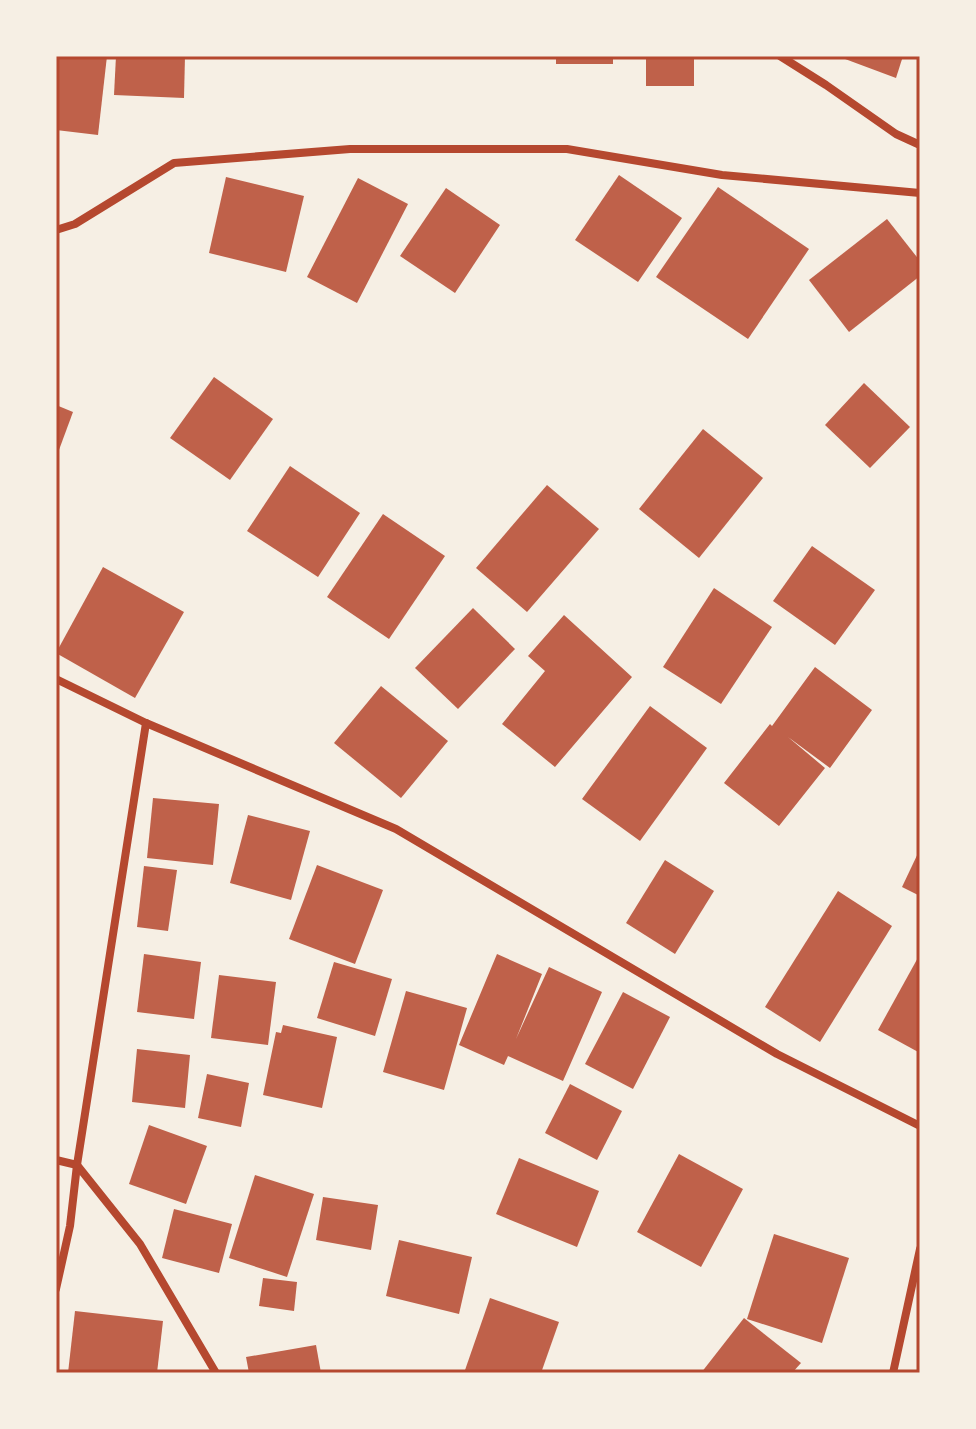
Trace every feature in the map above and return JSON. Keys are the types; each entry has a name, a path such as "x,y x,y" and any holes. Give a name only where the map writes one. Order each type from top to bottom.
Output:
{"street":[{"path":"780,56 896,134 920,145"},
{"path":"56,230 75,224 174,163 350,149 567,149 722,175 920,193"},
{"path":"56,679 146,723 396,829 777,1054 920,1126"},
{"path":"56,1289 70,1226 146,723"},
{"path":"56,1160 77,1165 140,1244 216,1373"},
{"path":"893,1373 920,1249"}],"building":[{"path":"56,56 107,56 98,135 56,130"},
{"path":"116,56 185,56 184,98 114,95"},
{"path":"556,56 613,56 613,64 556,64"},
{"path":"646,56 694,56 694,86 646,86"},
{"path":"837,56 903,56 896,78"},
{"path":"619,175 682,218 638,282 575,240"},
{"path":"226,177 304,196 286,272 209,253"},
{"path":"358,178 408,204 357,303 307,277"},
{"path":"718,187 809,249 748,339 656,277"},
{"path":"446,188 500,225 455,293 400,256"},
{"path":"887,219 920,261 920,276 849,332 809,280"},
{"path":"214,377 273,419 230,480 170,438"},
{"path":"864,383 910,427 870,468 825,425"},
{"path":"56,405 73,412 56,458"},
{"path":"703,429 763,478 699,558 639,509"},
{"path":"290,466 360,513 318,577 247,531"},
{"path":"547,485 599,529 527,612 476,568"},
{"path":"383,514 445,556 389,639 327,597"},
{"path":"812,546 875,590 835,645 773,601"},
{"path":"103,567 184,612 135,698 56,653"},
{"path":"714,588 772,627 721,704 663,667"},
{"path":"473,608 515,649 458,709 415,668"},
{"path":"564,615 632,677 555,767 502,724 545,671 528,656"},
{"path":"815,667 872,710 830,768 788,737 825,768 779,826 724,783 770,724 772,726"},
{"path":"381,686 448,741 401,798 334,743"},
{"path":"650,706 707,748 640,841 582,799"},
{"path":"153,798 219,804 213,865 147,858"},
{"path":"248,815 310,831 291,900 230,883"},
{"path":"920,849 920,896 902,887"},
{"path":"665,860 714,891 675,954 626,923"},
{"path":"317,865 383,890 355,964 289,939"},
{"path":"144,866 177,870 168,931 137,927"},
{"path":"838,891 892,926 820,1042 765,1007"},
{"path":"144,954 201,962 194,1019 137,1012"},
{"path":"497,954 542,974 516,1039 549,967 602,992 563,1081 508,1056 504,1065 459,1045"},
{"path":"920,954 920,1053 878,1030"},
{"path":"334,962 392,979 375,1036 317,1018"},
{"path":"219,975 276,982 268,1045 211,1038"},
{"path":"406,991 467,1008 444,1090 383,1072"},
{"path":"623,992 670,1017 633,1089 585,1064"},
{"path":"283,1025 337,1037 322,1108 263,1095 276,1032 281,1033"},
{"path":"137,1049 190,1055 185,1108 132,1102"},
{"path":"207,1074 249,1083 241,1127 198,1118"},
{"path":"570,1084 622,1111 597,1160 545,1133"},
{"path":"149,1125 207,1146 186,1204 129,1184"},
{"path":"679,1154 743,1189 701,1267 637,1232"},
{"path":"519,1158 599,1191 577,1247 496,1214"},
{"path":"255,1175 314,1194 287,1277 229,1258"},
{"path":"323,1197 378,1205 371,1250 316,1240"},
{"path":"174,1209 232,1224 219,1273 162,1258"},
{"path":"774,1234 849,1258 822,1343 747,1319"},
{"path":"399,1240 472,1257 459,1314 386,1296"},
{"path":"263,1278 297,1282 294,1311 259,1306"},
{"path":"490,1298 559,1322 541,1373 464,1373"},
{"path":"75,1311 163,1321 157,1373 68,1373"},
{"path":"744,1318 801,1363 792,1373 701,1373"},
{"path":"316,1345 321,1373 249,1373 246,1357"}]}
